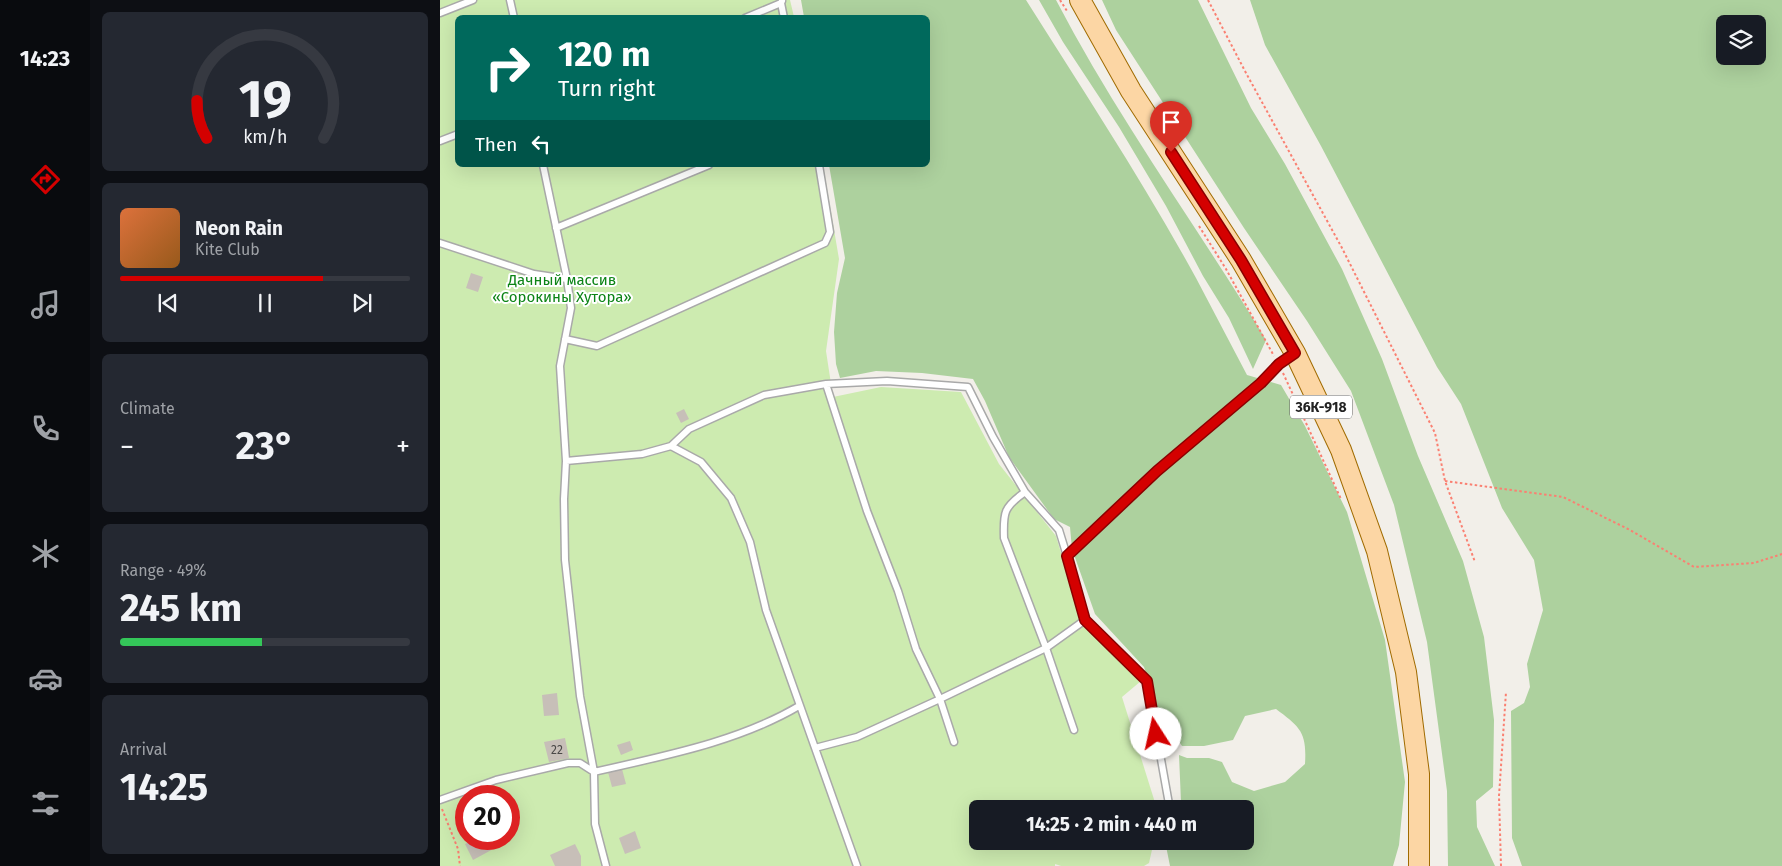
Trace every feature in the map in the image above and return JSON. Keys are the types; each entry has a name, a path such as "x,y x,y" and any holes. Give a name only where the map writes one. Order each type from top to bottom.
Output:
{"main road":[{"name":"36К-918","path":"1075,8 1241,260 1287,358 1341,450 1377,551 1407,681 1419,774 1419,866"}],"lane":[{"path":"440,13 472,0"},
{"path":"510,0 513,15"},
{"path":"752,15 782,2 784,15"},
{"path":"440,141 455,135"},
{"path":"543,167 567,279 571,308 560,366 566,461 564,499 565,560 580,696 594,772 595,824 606,866"},
{"path":"556,228 704,167"},
{"path":"565,339 597,346 825,243 830,232 819,167"},
{"path":"440,243 534,274 567,279"},
{"path":"1067,556 1157,471 1261,383 1287,358"},
{"path":"566,461 642,454 671,446 689,429 764,395 826,384 886,381 968,388 993,437 1025,492 1059,530 1085,620 1147,681 1168,800"},
{"path":"826,384 867,511 898,591 916,649 940,699 954,742"},
{"path":"671,446 701,462 731,498 750,542 766,610 857,866"},
{"path":"1025,492 1010,503 1003,519 1004,538 1046,648 1074,730"},
{"path":"815,748 858,737 940,699 1046,648 1085,620"},
{"path":"440,800 496,780 568,763 580,764 594,772 644,761 715,741 776,720 799,706"}],"path":[{"path":"1060,0 1075,8"},
{"path":"1208,0 1342,248 1435,433 1445,481 1476,562"},
{"path":"1195,220 1287,358 1343,504"},
{"path":"1445,481 1563,496 1628,528 1694,567 1754,563 1782,554"},
{"path":"1500,866 1499,796 1506,692"},
{"path":"440,804 458,849 460,866"}],"green space":[{"name":"Дачный массив «Сорокины Хутора»","path":"440,0 790,0 794,15 455,15 455,167 823,167 839,259 826,351 833,397 881,387 961,392 999,464 1056,536 1082,624 1141,681 1122,697 1154,800 969,800 969,850 1152,850 1149,863 1144,866 1061,866 1055,864 1055,866 440,866"},
{"path":"801,0 1026,0 1156,207 1247,375 1281,385 1305,426 1347,512 1385,640 1405,782 1399,845 1393,866 1170,866 1167,850 1254,850 1254,800 1181,800 1179,755 1187,758 1209,758 1222,762 1232,782 1254,791 1285,782 1305,764 1305,744 1300,731 1276,709 1245,716 1233,740 1204,746 1182,746 1159,713 1144,667 1095,614 1072,549 1070,527 1054,519 1009,457 985,401 973,379 922,373 876,371 840,378 836,364 834,332 837,293 845,258 829,167 930,167 930,15 804,15"},
{"path":"1039,0 1056,0 1131,130 1266,340 1253,369 1229,318 1203,276 1166,206 1119,127 1063,42"},
{"path":"1102,0 1198,0 1251,108 1285,164 1342,269 1382,359 1418,456 1463,561 1484,637 1494,720 1493,787 1476,801 1477,827 1495,866 1448,866 1447,791 1427,642 1394,505 1351,391 1116,30"},
{"path":"1250,0 1782,0 1782,866 1522,866 1512,838 1511,711 1524,703 1530,687 1527,664 1543,610 1534,560 1502,508 1461,404 1437,367 1321,146 1265,45"}],"building":[{"path":"471,273 483,277 478,292 466,288"},
{"path":"684,409 689,419 681,423 676,413"},
{"path":"557,693 559,715 544,716 542,695"},
{"path":"565,738 569,758 549,762 544,742"},
{"path":"630,741 633,750 621,755 617,745"},
{"path":"622,769 626,784 612,787 608,772"},
{"path":"635,831 641,848 625,854 619,838"},
{"path":"575,844 581,856 581,866 555,866 550,855"},
{"path":"468,850 491,850 473,860"}],"route":[{"path":"1156,734 1147,681 1085,620 1067,556 1157,471 1261,383 1279,364 1295,353 1241,260 1171,152"}]}
